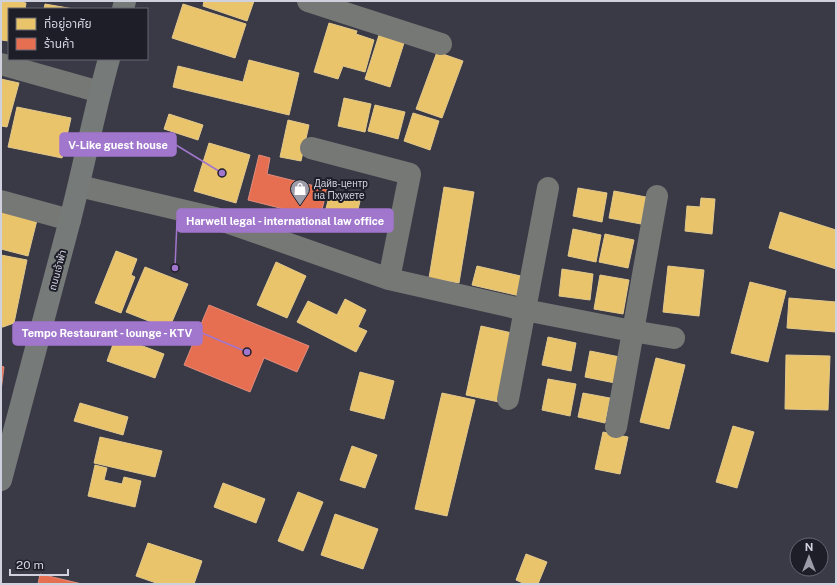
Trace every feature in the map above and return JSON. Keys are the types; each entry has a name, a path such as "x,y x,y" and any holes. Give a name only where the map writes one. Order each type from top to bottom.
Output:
{"main road":[{"name":"ถนนเจ้าฟ้า","path":"1,480 79,186 109,60"}],"street":[{"path":"308,1 441,44"},
{"path":"1,64 100,92"},
{"path":"311,148 410,174 389,279"},
{"path":"79,186 215,218 389,279 525,310 674,338"},
{"path":"508,399 548,188"},
{"path":"616,427 657,196"},
{"path":"1,201 70,220"}],"building: ที่อยู่อาศัย":[{"path":"1,1 26,3 25,8 8,8 8,41 1,40"},
{"path":"204,1 254,1 247,21 203,6"},
{"path":"45,4 68,8 44,8"},
{"path":"183,4 246,24 235,58 172,38"},
{"path":"329,23 357,31 356,34 374,40 365,72 343,66 338,79 314,72"},
{"path":"379,35 404,43 390,87 365,79"},
{"path":"437,52 463,61 442,118 416,109"},
{"path":"249,60 299,73 289,115 173,87 178,66 243,82"},
{"path":"1,79 19,83 7,127 1,126"},
{"path":"344,98 371,104 365,132 338,126"},
{"path":"375,105 405,112 398,139 368,131"},
{"path":"17,107 71,118 62,158 8,147"},
{"path":"413,113 439,121 430,150 404,141"},
{"path":"169,114 203,125 198,140 164,129"},
{"path":"288,120 309,125 301,161 280,157"},
{"path":"209,143 250,155 236,203 194,191"},
{"path":"444,187 474,192 459,283 429,278"},
{"path":"578,188 607,193 602,222 573,216"},
{"path":"614,191 646,197 641,224 609,218"},
{"path":"330,193 360,201 354,227 323,220"},
{"path":"701,198 715,199 712,234 685,231 687,206 700,207"},
{"path":"1,207 38,216 28,256 1,249"},
{"path":"780,212 836,230 836,269 769,248"},
{"path":"573,229 601,235 596,262 568,256"},
{"path":"605,234 634,240 628,268 599,262"},
{"path":"116,251 137,259 131,275 135,277 121,313 95,303"},
{"path":"1,255 27,260 14,323 3,327 1,327"},
{"path":"276,262 306,276 287,318 257,305"},
{"path":"477,266 525,277 520,296 472,285"},
{"path":"668,266 704,270 699,316 663,312"},
{"path":"145,267 188,284 169,329 126,312"},
{"path":"562,269 593,274 590,300 559,296"},
{"path":"600,275 629,280 623,314 594,309"},
{"path":"750,282 786,291 768,362 731,353"},
{"path":"789,298 836,302 836,332 787,328"},
{"path":"345,299 366,310 358,327 367,331 356,352 297,322 308,301 337,315"},
{"path":"481,326 512,333 499,402 466,395"},
{"path":"116,336 164,354 155,378 107,361"},
{"path":"548,337 576,343 571,371 542,365"},
{"path":"590,351 620,357 615,383 585,377"},
{"path":"786,355 830,356 828,410 785,409"},
{"path":"656,358 685,365 669,429 640,422"},
{"path":"360,372 394,381 384,419 350,410"},
{"path":"548,379 576,384 570,416 542,410"},
{"path":"442,393 475,400 447,516 415,509"},
{"path":"583,393 610,398 605,423 578,417"},
{"path":"80,403 128,417 123,435 74,421"},
{"path":"733,426 754,432 737,488 716,482"},
{"path":"603,432 628,437 620,474 595,469"},
{"path":"100,437 162,451 155,477 94,463"},
{"path":"352,446 377,455 365,488 340,480"},
{"path":"95,465 107,468 104,480 122,484 124,477 141,481 135,507 88,496"},
{"path":"223,483 265,499 256,523 214,507"},
{"path":"298,492 323,502 303,551 278,541"},
{"path":"335,514 378,529 363,569 321,555"},
{"path":"148,543 202,561 194,584 159,584 136,576"},
{"path":"526,554 547,562 538,584 525,584 516,580"}],"building: ร้านค้า":[{"path":"259,155 270,158 267,174 327,189 320,218 248,200"},
{"path":"209,305 309,346 297,372 264,358 250,392 184,365"},
{"path":"1,366 4,367 1,391"},
{"path":"40,574 82,584 38,584"}],"place":[{"name":"V-Like guest house","path":"222,173"},
{"name":"Дайв-центр на Пхукете","path":"300,206"},
{"name":"Harwell legal - international law office","path":"175,268"},
{"name":"Tempo Restaurant - lounge - KTV","path":"247,352"}]}
